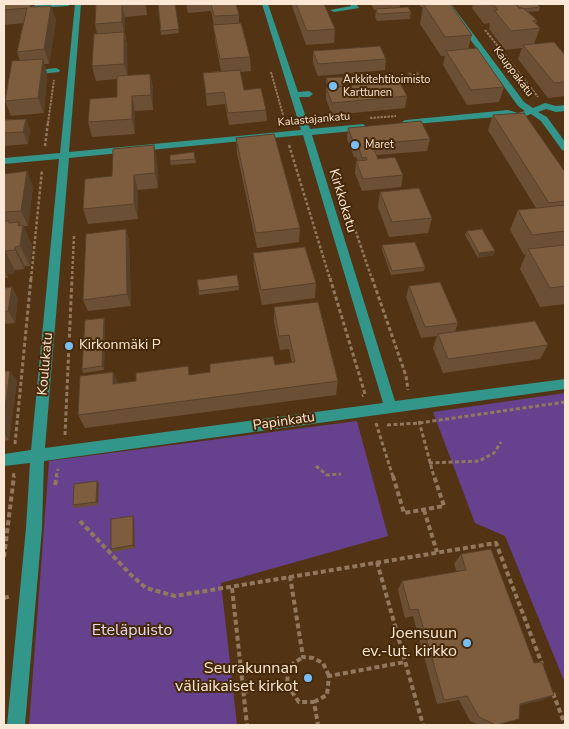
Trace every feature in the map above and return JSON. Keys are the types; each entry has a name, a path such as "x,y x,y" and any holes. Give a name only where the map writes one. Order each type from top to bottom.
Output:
{"street":[{"path":"4,8 68,4"},
{"name":"Koulukatu","path":"16,725 11,708 39,447 78,4"},
{"name":"Kirkkokatu","path":"265,4 391,408"},
{"path":"334,10 355,8 353,4"},
{"name":"Kauppakatu","path":"448,4 521,104 544,119 565,148"},
{"path":"20,72 56,69"},
{"path":"294,95 309,94"},
{"path":"401,123 508,113 519,116 545,106 556,109 565,108"},
{"name":"Kalastajankatu","path":"4,161 371,126"},
{"name":"Papinkatu","path":"11,453 39,447 391,408 565,384"}],"path":[{"path":"483,28 542,102"},
{"path":"4,557 11,453 44,157 56,69"},
{"path":"270,70 287,134 365,394 358,400"},
{"path":"334,169 406,376 408,390 418,389"},
{"path":"65,436 74,230"},
{"path":"377,426 404,513 444,506 429,462 419,423"},
{"path":"11,453 39,447 65,436"},
{"path":"65,436 70,440"},
{"path":"429,462 459,463 479,461 494,453 501,442"},
{"path":"316,466 327,475 341,474"},
{"path":"424,510 437,552"},
{"path":"80,521 124,568 146,588 174,596 232,588 290,576 437,552 496,544 544,671"},
{"path":"377,562 423,725"},
{"path":"290,576 303,657"},
{"path":"232,588 247,725"},
{"path":"303,657 313,658 323,663 329,676 329,688 326,695 314,702 299,702 286,685 288,671 294,662 303,657"},
{"path":"329,676 405,662"},
{"path":"243,692 286,685"},
{"path":"551,689 565,725"},
{"path":"314,702 318,725"}],"green space":[{"path":"565,393 565,683 505,536 475,523 433,412"},
{"name":"Eteläpuisto","path":"357,421 388,536 221,583 237,725 29,725 49,461"}],"building":[{"path":"4,4 31,4 30,7 51,6 44,49 17,52 27,8 4,10"},
{"path":"96,4 122,4 122,22 95,24"},
{"path":"158,4 175,4 179,29 161,31"},
{"path":"211,4 236,4 239,15 214,16"},
{"path":"296,4 324,4 335,29 307,31"},
{"path":"450,4 472,35 445,37 424,5"},
{"path":"488,4 516,4 537,20 533,21 540,28 511,31 494,10 498,10 494,5"},
{"path":"516,4 537,4 540,7 524,9 519,8"},
{"path":"408,7 411,12 378,14 376,9"},
{"path":"241,23 250,57 220,59 213,25"},
{"path":"124,32 124,64 92,66 94,34"},
{"path":"554,42 565,55 565,82 554,83 523,45"},
{"path":"380,46 386,59 318,64 313,51"},
{"path":"477,48 504,87 471,90 446,51"},
{"path":"43,59 38,98 5,101 12,61"},
{"path":"240,70 244,90 261,88 266,110 228,113 224,92 206,94 203,73"},
{"path":"418,72 421,77 410,78 408,73"},
{"path":"150,74 151,95 132,96 132,119 88,122 90,99 117,97 117,76"},
{"path":"342,77 347,86 330,87 326,78"},
{"path":"399,81 407,96 332,103 326,88"},
{"path":"524,113 565,172 565,201 549,203 493,115"},
{"path":"26,119 23,132 4,133 4,120"},
{"path":"421,121 430,139 372,144 378,159 395,157 403,175 363,179 356,161 367,160 366,157 362,158 358,145 355,146 348,128"},
{"path":"274,134 300,228 256,233 236,138"},
{"path":"154,145 155,173 134,175 134,204 83,209 85,179 112,176 113,149"},
{"path":"194,152 195,159 170,161 170,155"},
{"path":"27,171 21,211 4,212 4,174"},
{"path":"419,188 432,218 392,222 380,192"},
{"path":"565,205 565,231 532,235 518,210"},
{"path":"4,221 9,221 9,223 19,222 18,226 23,225 20,246 15,247 15,250 5,251 5,254 4,254"},
{"path":"126,229 127,294 83,300 86,234"},
{"path":"482,229 495,251 479,253 467,231"},
{"path":"415,242 425,267 392,271 382,245"},
{"path":"564,245 565,286 550,288 528,249"},
{"path":"305,247 316,283 261,290 253,253"},
{"path":"237,275 239,286 199,291 197,280"},
{"path":"440,282 458,323 425,327 409,286"},
{"path":"12,287 8,311 4,312 4,288"},
{"path":"318,302 338,381 78,415 80,376 113,372 113,384 136,381 136,373 188,366 189,375 210,372 210,364 273,356 275,365 295,362 289,335 279,336 274,307"},
{"path":"104,318 102,366 82,369 85,320"},
{"path":"535,321 548,345 448,359 438,334"},
{"path":"4,371 10,371 4,414"},
{"path":"97,481 96,502 73,505 74,484"},
{"path":"133,516 133,545 111,549 111,519"},
{"name":"Joensuun ev.-lut. kirkko","path":"491,549 534,663 542,662 554,695 520,704 519,719 496,725 479,717 467,696 444,700 418,609 410,610 402,581 466,570 461,554"}],"place":[{"name":"Arkkitehtitoimisto Karttunen","path":"333,86"},
{"name":"Maret","path":"355,145"},
{"name":"Kirkonmäki P","path":"69,346"},
{"name":"Joensuun ev.-lut. kirkko","path":"467,643"},
{"name":"Seurakunnan väliaikaiset kirkot","path":"308,678"}]}
